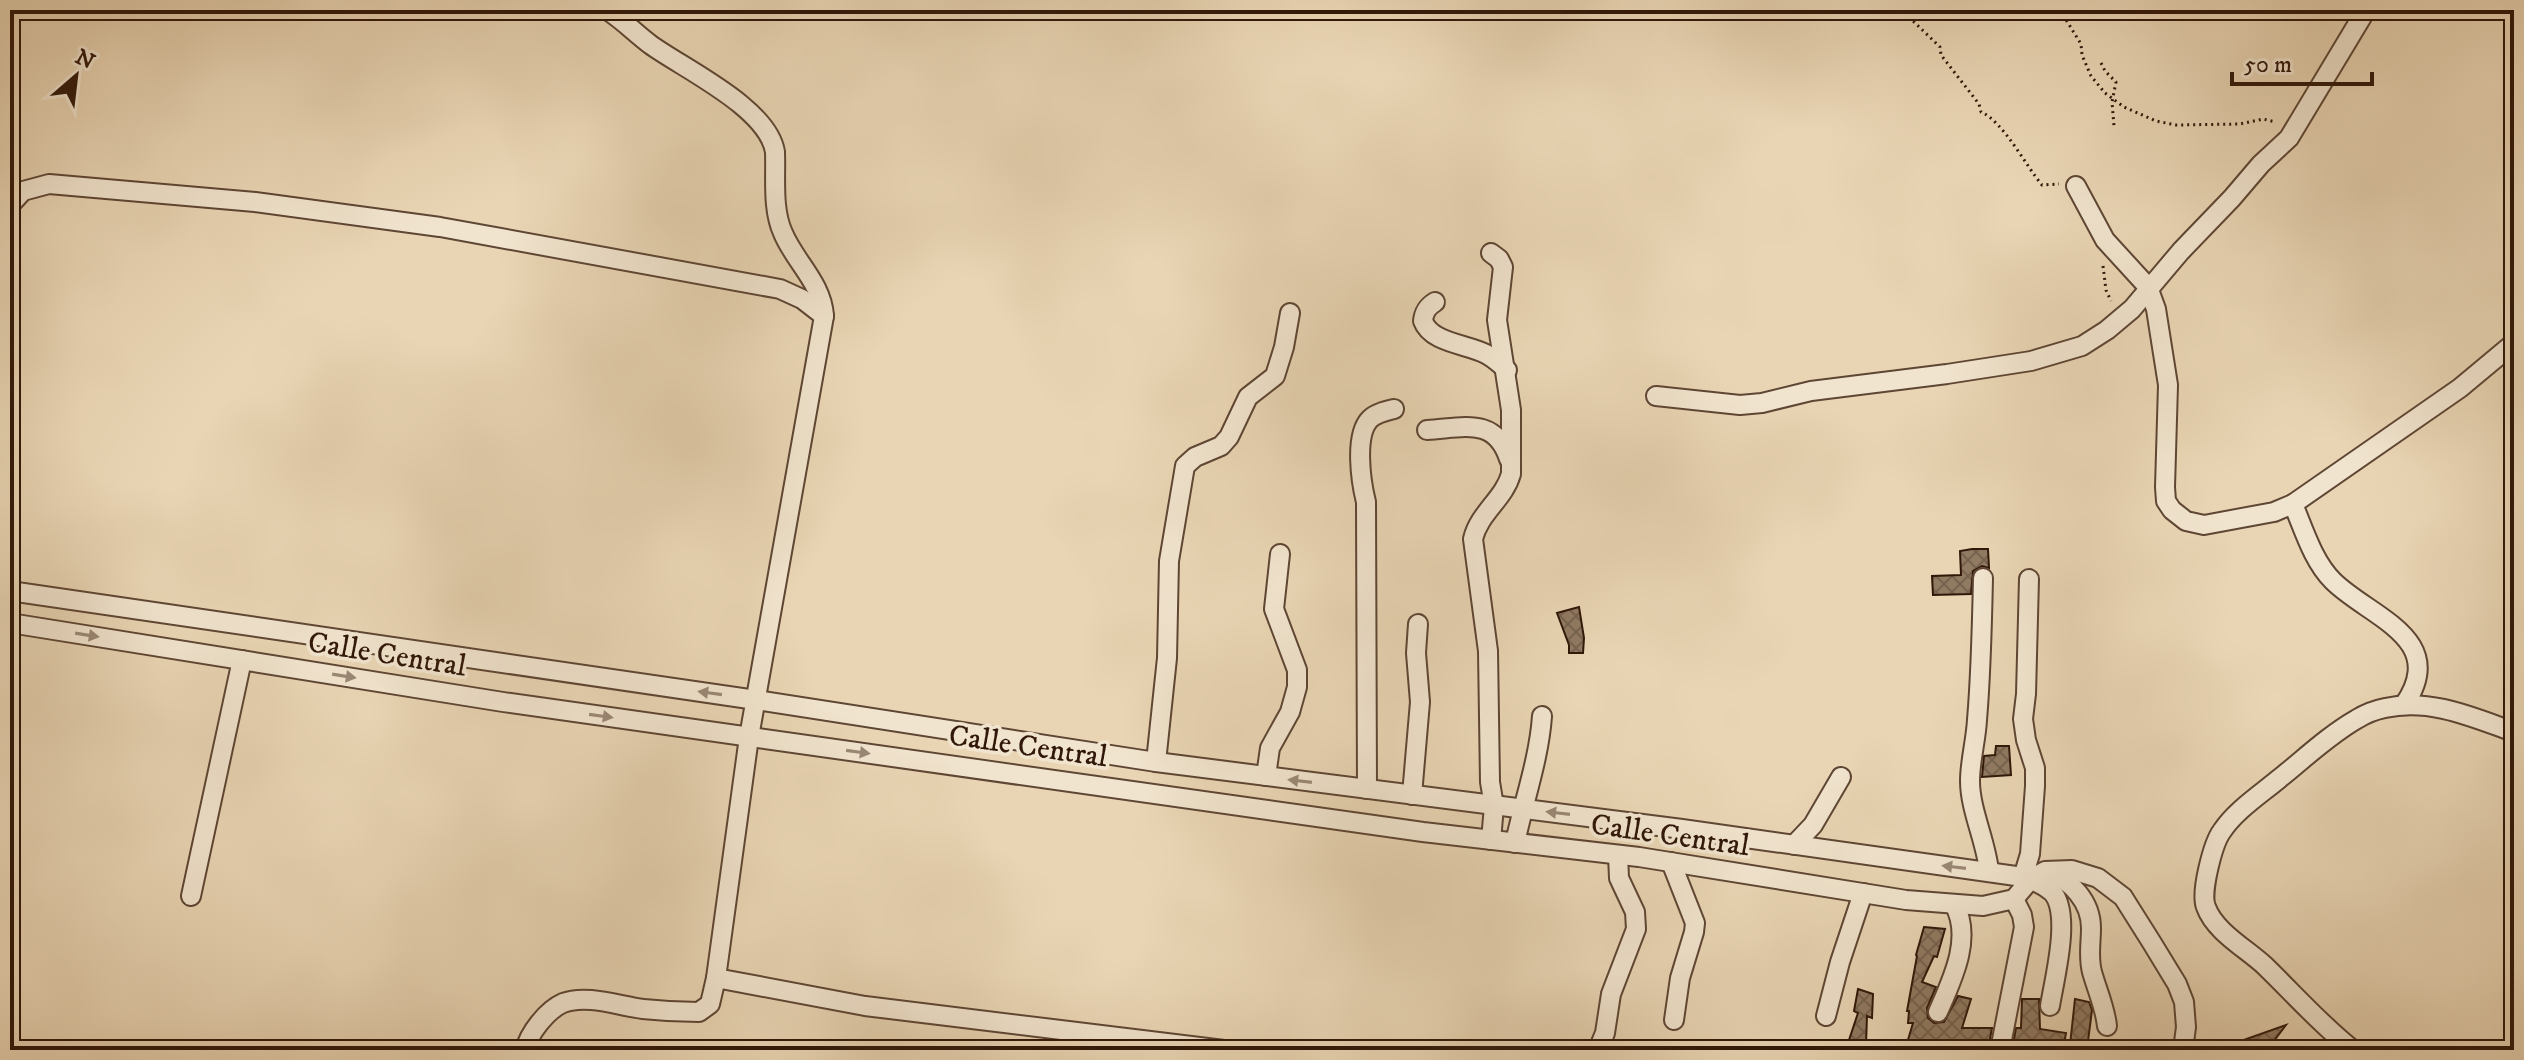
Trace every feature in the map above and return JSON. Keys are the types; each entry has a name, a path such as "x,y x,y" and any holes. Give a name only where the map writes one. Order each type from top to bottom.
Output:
{"street":[{"path":"525,1050 527,1041 546,1016 562,1004 582,1000 645,1009 699,1012 710,1004 749,737 824,316 819,291 783,235 779,222 775,152 767,130 751,112 651,45 607,10"},
{"path":"1656,396 1751,404 1811,391 2017,363 2082,346 2132,309 2148,287 2261,164 2289,138 2366,10"},
{"path":"10,205 23,191 49,184 255,202 424,224 780,289 802,299 824,316"},
{"path":"2069,185 2105,240 2148,287 2156,309 2168,385 2164,476 2166,501 2186,521 2204,525 2274,512 2293,504 2460,388 2514,343"},
{"path":"1491,253 1503,267 1497,320 1511,410 1509,483 1476,527 1473,539 1488,651 1490,782 1494,806 1491,840"},
{"path":"1435,302 1424,314 1423,321 1430,333 1484,352 1507,370"},
{"path":"1156,762 1167,658 1169,561 1185,466 1195,457 1221,446 1229,437 1248,397 1275,376 1290,313"},
{"path":"1367,789 1366,502 1361,480 1361,437 1371,418 1394,409"},
{"path":"1427,430 1483,428 1492,431 1502,441 1511,465"},
{"path":"2293,504 2312,549 2330,578 2402,632 2416,659 2414,690 2404,705"},
{"path":"1266,776 1270,748 1290,712 1297,687 1297,670 1274,609 1280,554"},
{"path":"1983,578 1982,657 1970,779 1989,871"},
{"path":"2029,579 2023,719 2035,768 2030,854 2033,876 2056,899 2061,918 2050,1006"},
{"name":"Calle Central","path":"10,591 1156,762 1989,871 2033,876 2072,870 2098,878 2123,897 2177,984 2184,1002 2186,1027 2183,1050"},
{"name":"Calle Central","path":"10,623 503,702 1491,840 1671,862 1906,900 1983,906 2014,899"},
{"path":"1412,795 1420,702 1416,653 1418,624"},
{"path":"191,896 242,660"},
{"path":"2353,1050 2214,921 2205,905 2204,895 2215,844 2222,830 2334,734 2358,718 2385,708 2425,705 2514,732"},
{"path":"1515,843 1536,764 1542,716"},
{"path":"1794,845 1813,825 1841,777"},
{"path":"1598,1050 1605,1033 1611,994 1636,929 1635,912 1619,878 1618,855"},
{"path":"1671,862 1695,923 1680,978 1674,1020"},
{"path":"2000,1050 2024,927 2014,899 2033,876"},
{"path":"2033,876 2067,882 2087,909 2091,923 2091,972 2105,1009 2107,1026"},
{"path":"1826,1016 1836,973 1863,893"},
{"path":"1938,1012 1960,951 1961,920 1954,904"},
{"path":"716,978 865,1006 1224,1050"}],"path":[{"path":"1909,10 1913,21 1940,47 1941,55 1979,104 1981,112 1988,115 2011,141 2042,185 2069,185"},
{"path":"2060,10 2081,44 2091,76 2124,107 2156,121 2176,125 2274,120 2289,138"},
{"path":"2101,63 2116,82 2114,126"},
{"path":"2100,259 2106,290 2123,316"}],"building":[{"path":"1988,549 1989,568 1982,566 1973,571 1971,594 1933,595 1932,576 1961,575 1960,551"},
{"path":"1579,607 1583,653 1569,653 1557,613"},
{"path":"1996,746 2009,746 2011,775 1982,777 1984,756 1995,755"},
{"path":"1924,927 1945,929 1937,957 1934,956 1922,982 1936,987 1927,1008 1928,1018 1934,1023 1944,1022 1958,996 1971,999 1962,1028 1992,1028 1988,1050 1905,1050 1913,1023 1908,1023 1907,1011"},
{"path":"1858,989 1873,994 1872,1018 1867,1016 1866,1044 1848,1043 1858,1013 1854,1011"},
{"path":"2022,999 2039,999 2040,1029 2066,1033 2063,1050 2012,1050 2016,1028 2021,1028"},
{"path":"2075,999 2089,1002 2092,1010 2087,1049 2070,1045"},
{"path":"2286,1025 2267,1050 2221,1050 2221,1048"}]}
